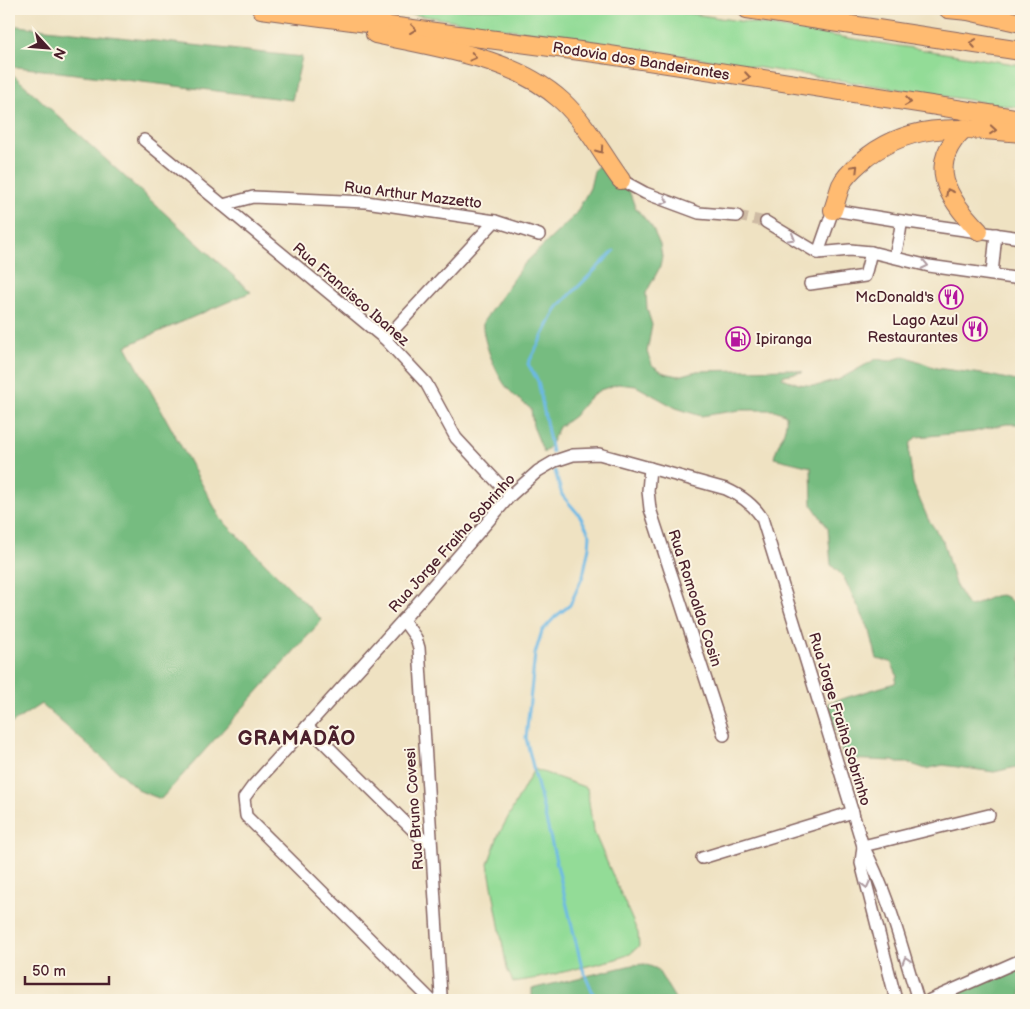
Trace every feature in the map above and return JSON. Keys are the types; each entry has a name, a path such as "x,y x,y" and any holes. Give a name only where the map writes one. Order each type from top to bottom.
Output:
{"highway":[{"path":"747,9 1021,51"},
{"path":"948,9 963,10 1021,23"},
{"path":"266,10 476,57 525,75 545,87 563,102 579,120 620,180"},
{"name":"Rodovia dos Bandeirantes","path":"266,10 603,54 1021,119"},
{"path":"833,210 842,184 854,169 871,154 894,140 920,132 946,128 1021,133"},
{"path":"965,128 954,138 947,150 943,166 945,185 954,202 979,231"}],"street":[{"name":"Rua Francisco Ibanez","path":"144,140 385,339 426,383 456,438 510,496"},
{"path":"620,180 646,193 699,213 737,216"},
{"name":"Rua Arthur Mazzetto","path":"223,205 253,197 366,202 495,220 539,235"},
{"path":"818,253 833,210 1021,238"},
{"path":"385,339 495,220"},
{"path":"895,258 901,231 901,221"},
{"path":"766,222 818,253 850,250 871,252 929,266 1021,279"},
{"path":"992,274 996,234"},
{"path":"810,284 864,276 871,252"},
{"name":"Rua Jorge Fraiha Sobrinho","path":"431,1000 246,816 244,798 403,620 510,496 538,471 555,461 573,455 599,454 736,493 753,506 762,518 863,846"},
{"name":"Rua Romoaldo Cosin","path":"650,468 648,491 650,509 724,735"},
{"name":"Rua Bruno Covesi","path":"403,620 416,638 419,648 441,995 439,1000"},
{"path":"307,726 421,838 431,843"},
{"path":"702,858 853,812"},
{"path":"863,846 989,815"},
{"path":"863,846 861,863 896,1000"},
{"path":"863,846 871,861 893,919 918,1000"},
{"path":"930,1000 1021,960"}],"green space":[{"path":"378,9 657,9 707,16 1021,65 1021,108"},
{"path":"9,25 302,57 292,100 9,66"},
{"path":"9,71 251,292 126,346 221,519 322,620 161,799 140,791 41,704 9,725"},
{"path":"598,166 604,168 628,188 635,207 652,227 660,245 662,257 660,267 646,293 647,309 652,325 647,352 652,365 664,373 679,376 697,371 789,369 803,372 784,375 782,378 799,384 816,386 838,380 876,359 889,361 905,356 936,368 989,375 1021,382 1021,424 1006,424 973,432 916,437 910,444 909,453 913,484 928,519 943,541 955,584 968,606 1001,595 1009,599 1021,614 1021,766 994,772 943,765 926,769 908,763 893,761 844,759 828,703 895,683 897,675 891,662 877,659 870,631 843,576 831,565 828,528 812,505 811,467 774,458 784,432 786,415 775,410 740,410 701,416 676,408 636,386 618,384 600,390 587,400 574,416 559,427 550,446 544,453 533,426 531,409 505,386 500,378 488,348 483,322 522,266 575,215 590,188 594,171"},
{"path":"534,769 587,788 593,830 638,933 639,946 630,954 616,959 539,978 513,982 507,969 488,864 498,836"},
{"path":"645,964 657,969 676,1000 532,1000 532,989 632,965"},
{"path":"1021,969 1021,1000 939,1000 962,985"}],"waterway":[{"path":"552,452 538,381 528,364 557,308 614,251"},
{"path":"555,471 562,495 580,516 590,535 589,547 583,576 570,605 542,631 535,654 526,738 582,967 596,1000"}],"tunnel":[{"path":"737,216 766,222"}],"place":[{"name":"McDonald's","path":"951,297"},
{"name":"Lago Azul Restaurantes","path":"975,329"},
{"name":"Ipiranga","path":"738,339"}],"district":[{"name":"GRAMADÃO","path":"297,738"}]}
